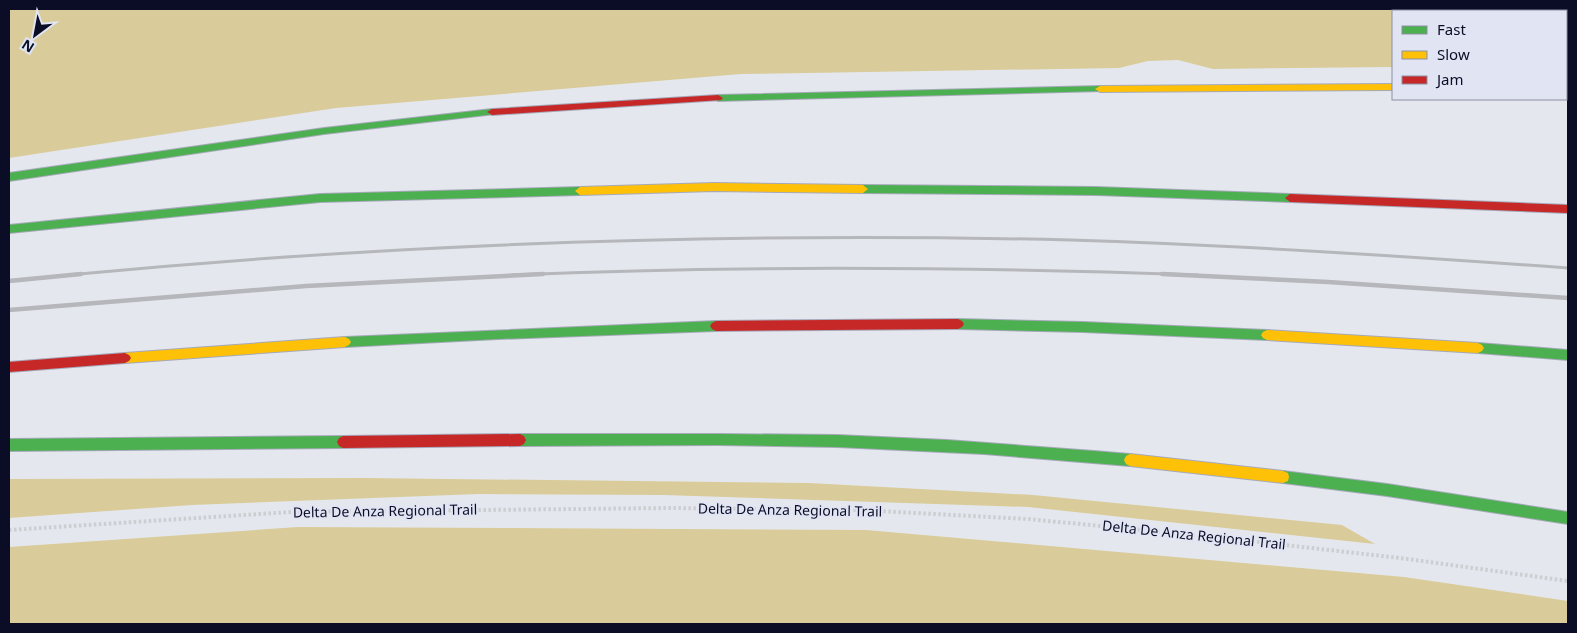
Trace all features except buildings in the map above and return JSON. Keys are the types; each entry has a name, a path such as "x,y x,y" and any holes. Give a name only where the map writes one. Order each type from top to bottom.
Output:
{"highway":[{"path":"9,177 346,129 509,111 662,100 944,90 1392,86"},
{"path":"9,229 320,198 714,188 1096,191 1568,209"},
{"path":"9,367 392,338 596,329 795,324 1005,325 1234,334 1568,355"},
{"path":"9,445 660,439 837,441 1016,450 1194,466 1387,490 1568,518"}],"path":[{"name":"Delta De Anza Regional Trail","path":"9,530 291,512 671,508 859,510 1028,519 1204,536 1400,558 1568,581"}],"shaded area":[{"path":"9,9 1568,9 1568,65 1567,10 1392,10 1392,67 1213,69 1178,60 1148,61 1119,68 741,74 336,108 9,158"},
{"path":"365,478 809,483 1033,495 1342,525 1375,544 1028,507 663,495 479,494 192,505 9,518 9,479"},
{"path":"298,527 866,530 1404,577 1568,601 1568,624 9,624 9,547"}],"railway":[{"path":"68,275 193,264 443,248 569,242 820,238 945,238 1133,242 1320,251 1568,268"},
{"path":"512,275 769,268 1026,270 1198,275"},
{"path":"9,281 81,274"},
{"path":"9,310 306,286 543,274"},
{"path":"1162,274 1328,282 1568,298"}],"traffic: fast":[{"path":"718,98 1100,89"},
{"path":"9,177 324,131 492,112"},
{"path":"863,189 1096,191 1290,198"},
{"path":"9,229 320,198 580,191"},
{"path":"958,324 1267,335"},
{"path":"345,342 716,326"},
{"path":"1478,348 1568,355"},
{"path":"520,440 718,439 837,441 984,448 1130,460"},
{"path":"9,445 343,442"},
{"path":"1283,477 1387,490 1568,518"}],"traffic: slow":[{"path":"1100,89 1392,87"},
{"path":"580,191 714,187 863,189"},
{"path":"1267,335 1478,348"},
{"path":"125,358 345,342"},
{"path":"1130,460 1283,477"}],"traffic: jam":[{"path":"492,112 718,98"},
{"path":"1290,198 1568,209"},
{"path":"716,326 958,324"},
{"path":"9,367 125,358"},
{"path":"343,442 520,440"}]}
